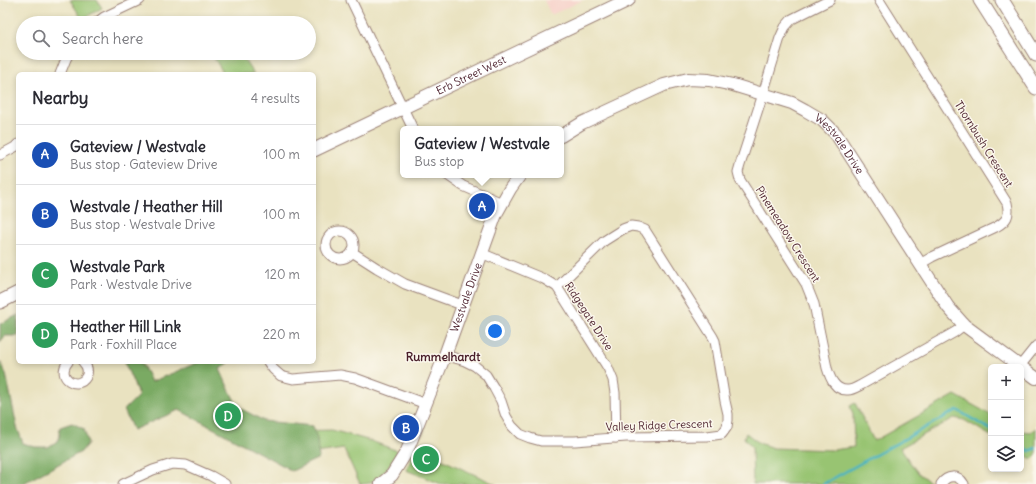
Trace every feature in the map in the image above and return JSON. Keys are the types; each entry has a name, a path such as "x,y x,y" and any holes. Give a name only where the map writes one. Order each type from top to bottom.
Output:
{"main road":[{"name":"Erb Street West","path":"316,149 628,0"},
{"path":"980,0 1036,88"},
{"path":"1002,0 1036,55"},
{"path":"0,302 16,294"}],"street":[{"path":"106,16 140,0"},
{"path":"352,0 412,126"},
{"path":"763,94 780,38 785,27 792,20 830,0"},
{"name":"Thornbush Crescent","path":"879,0 1007,203 1009,210 1008,216 1004,223 920,264"},
{"path":"61,72 66,60"},
{"name":"Westvale Drive","path":"564,134 582,123 664,85 688,79 709,80 733,85 792,103 822,120 836,134 948,307 964,326 1017,364"},
{"name":"Pinemeadow Crescent","path":"763,94 738,172 740,180 811,294 827,368 830,377 838,388 843,390 853,389 964,326"},
{"path":"0,155 16,146"},
{"path":"451,178 463,186 502,203"},
{"name":"Westvale Drive","path":"381,484 392,476 407,451 445,355 496,214 518,178"},
{"name":"Valley Ridge Crescent","path":"445,355 465,361 475,366 486,376 501,401 506,416 512,426 520,434 530,438 541,441 575,441 616,438 707,436 722,434 726,427 728,414 715,341 645,230 631,226 604,241 557,287"},
{"path":"352,252 405,284 462,305"},
{"name":"Ridgegate Drive","path":"481,254 544,279 557,287 608,368 613,380 615,393 616,438"},
{"path":"1022,364 1036,346"},
{"path":"66,364 64,367 64,376 67,380 73,383 79,383 85,378 88,364"},
{"path":"269,364 281,376 293,379 334,376 355,378 426,404"},
{"name":"Westvale Drive","path":"1024,369 1036,378"},
{"path":"123,484 153,470 172,464 186,465 225,484"},
{"path":"941,484 944,480 952,477 959,478 964,484"}],"shaded area":[{"path":"544,0 583,0 551,15"}],"green space":[{"path":"70,0 97,0 102,8 87,16 80,16"},
{"path":"215,60 245,60 253,72 223,72"},
{"path":"16,316 16,336 5,336 0,342 0,324"},
{"path":"0,361 6,374 17,427 23,443 35,447 48,447 59,440 60,427 72,423 84,429 88,443 81,452 22,484 0,484"},
{"path":"125,364 140,364 151,382 194,364 227,364 220,369 238,407 264,421 313,426 317,439 319,458 292,471 179,410 133,430 124,410 139,395"},
{"path":"126,364 143,364 154,391 289,431 332,430 371,441 398,451 379,478 370,483 360,484 344,449 282,458 185,406 142,405"},
{"path":"955,395 988,413 988,434 964,420 954,418 900,448 917,472 932,484 753,484 752,447 744,438 746,433 759,443 773,448 833,450 854,447 853,414 850,406 855,403 874,441"},
{"path":"1036,428 1036,456 1032,459 1024,455 1024,431 1031,432"},
{"path":"417,448 495,484 441,484 406,470"}],"waterway":[{"path":"823,484 957,410 988,428"},
{"path":"1024,448 1029,451 1036,448"}],"place":[{"name":"Gateview / Westvale","path":"482,206"},
{"name":"Heather Hill Link","path":"228,416"},
{"name":"Westvale / Heather Hill","path":"406,428"},
{"name":"Westvale Park","path":"426,459"}],"district":[{"name":"Rummelhardt","path":"443,356"}]}
